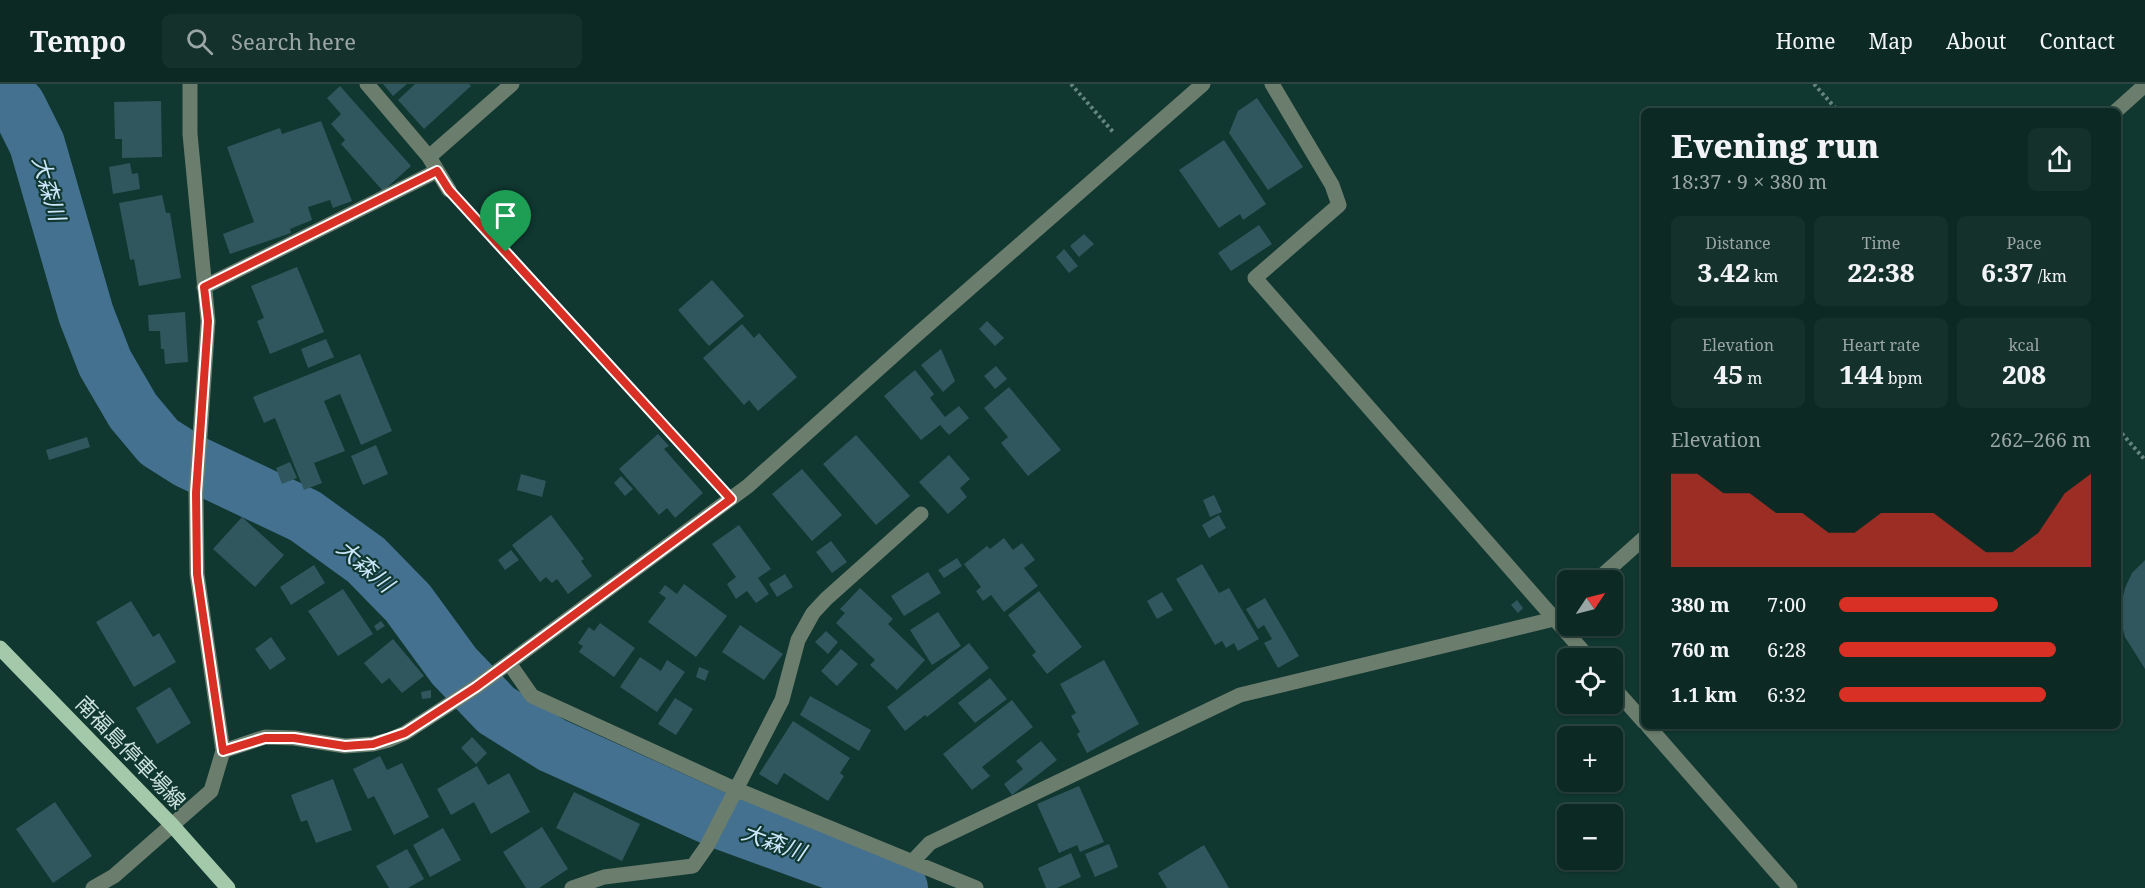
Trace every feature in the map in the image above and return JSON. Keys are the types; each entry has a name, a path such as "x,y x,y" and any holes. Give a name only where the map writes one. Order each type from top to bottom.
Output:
{"main road":[{"name":"南福島停車場線","path":"0,648 172,825 228,888"}],"street":[{"path":"93,888 114,876 211,791 223,751 197,574 196,493 208,321 190,134 190,84"},
{"path":"367,84 429,157 449,190"},
{"path":"429,157 512,84"},
{"path":"223,751 265,738 294,738 345,746 373,744 405,733 452,703 748,486 1203,84"},
{"path":"1272,84 1332,185 1339,205 1255,278 1579,648"},
{"path":"2119,108 2145,85"},
{"path":"204,287 437,171"},
{"path":"572,888 604,877 693,866 707,846 782,700 798,640 813,614 826,599 921,514"},
{"path":"1608,570 1641,541"},
{"path":"912,862 930,843 1240,694 1557,616"},
{"path":"509,663 532,696 735,789 976,888"},
{"path":"1623,698 1641,719"},
{"path":"1651,729 1790,888"}],"path":[{"path":"1071,84 1128,149"},
{"path":"1814,84 1835,108"},
{"path":"449,190 731,499"},
{"path":"2121,432 2145,460"}],"building":[{"path":"383,84 407,84 393,96"},
{"path":"415,84 469,84 471,86 424,129 398,100"},
{"path":"340,86 411,166 383,191 341,144 345,140 331,124 341,114 327,98"},
{"path":"1257,98 1303,167 1268,190 1229,133 1238,111"},
{"path":"161,101 162,157 122,158 122,139 115,139 114,102"},
{"path":"321,121 352,201 333,208 330,200 308,207 312,220 290,229 291,233 230,254 223,234 254,222 227,147 280,128 282,134"},
{"path":"1224,140 1266,204 1243,220 1240,214 1219,228 1179,170"},
{"path":"130,163 132,174 138,173 140,189 113,194 109,167"},
{"path":"162,195 166,213 170,213 181,278 139,286 134,259 130,260 119,203"},
{"path":"1259,225 1272,244 1231,271 1218,253"},
{"path":"1084,234 1094,244 1079,257 1070,246"},
{"path":"1064,249 1078,266 1069,273 1056,257"},
{"path":"297,267 324,332 270,354 257,321 264,318 251,286"},
{"path":"712,280 744,316 709,346 678,310"},
{"path":"185,312 188,362 165,364 160,331 149,331 148,315"},
{"path":"987,321 1004,338 995,346 979,329"},
{"path":"742,324 754,338 759,333 797,377 758,411 749,400 744,405 703,358"},
{"path":"326,339 334,357 308,368 301,349"},
{"path":"941,349 955,381 943,392 921,365"},
{"path":"360,354 392,431 361,445 340,394 324,401 345,451 314,463 322,483 304,490 275,418 264,423 253,397"},
{"path":"996,366 1007,379 995,389 984,376"},
{"path":"915,370 934,394 930,398 945,417 959,406 969,418 949,435 940,425 921,440 884,396"},
{"path":"1009,387 1061,450 1028,476 1001,443 1008,437 984,408"},
{"path":"658,434 669,446 664,449 703,493 675,518 667,508 659,515 619,469"},
{"path":"856,435 910,496 876,525 823,464"},
{"path":"87,437 90,447 49,460 46,450"},
{"path":"376,445 388,474 363,485 351,456"},
{"path":"949,455 970,479 960,488 967,497 948,514 919,482"},
{"path":"290,462 297,478 282,484 276,468"},
{"path":"802,469 842,515 812,541 772,494"},
{"path":"521,474 546,481 542,497 517,490"},
{"path":"621,476 633,489 625,496 614,483"},
{"path":"1214,495 1222,512 1210,517 1203,500"},
{"path":"551,515 584,559 581,561 592,576 568,594 557,579 552,583 546,577 540,582 512,545"},
{"path":"1219,515 1226,528 1209,538 1202,525"},
{"path":"242,517 284,555 255,587 213,549"},
{"path":"739,525 771,569 758,578 769,594 756,603 747,591 736,599 727,584 736,577 712,544"},
{"path":"1004,538 1013,550 1022,543 1035,560 1024,568 1038,586 1004,612 991,595 983,601 976,591 981,587 964,564 987,546 990,549"},
{"path":"831,541 847,562 832,573 816,552"},
{"path":"511,550 519,560 505,570 498,560"},
{"path":"957,558 962,566 944,578 938,570"},
{"path":"2145,560 2145,669 2125,637 2121,622 2121,605 2132,573"},
{"path":"1202,564 1219,593 1229,588 1259,639 1238,651 1234,643 1226,648 1222,641 1215,645 1176,579"},
{"path":"314,565 325,583 291,605 280,587"},
{"path":"928,572 941,593 904,616 891,596"},
{"path":"785,574 793,587 777,597 769,584"},
{"path":"684,584 727,616 696,657 648,622 666,598 659,593 665,585 677,594"},
{"path":"860,588 893,619 888,624 925,660 897,690 870,665 875,660 836,623 845,613 840,609"},
{"path":"343,589 373,634 338,656 308,611"},
{"path":"1039,591 1082,647 1047,674 1032,655 1036,652 1008,615"},
{"path":"1162,592 1173,610 1157,619 1147,601"},
{"path":"1265,598 1299,656 1278,668 1264,643 1272,639 1264,625 1258,629 1246,609"},
{"path":"1517,600 1523,608 1518,613 1511,605"},
{"path":"131,601 153,637 159,633 176,662 134,687 96,622"},
{"path":"938,612 961,646 932,665 910,630"},
{"path":"381,621 385,626 377,631 374,626"},
{"path":"600,623 635,648 614,677 579,652 583,646 578,643 589,627 594,631"},
{"path":"740,625 783,654 764,680 722,652"},
{"path":"826,631 838,642 828,654 815,642"},
{"path":"271,637 286,659 270,670 255,649"},
{"path":"393,639 424,676 402,693 389,678 382,684 364,663"},
{"path":"969,643 989,668 927,717 925,715 905,731 887,707"},
{"path":"841,649 858,664 837,686 821,671"},
{"path":"640,657 661,671 667,660 685,672 657,712 620,687"},
{"path":"1104,660 1139,724 1087,753 1077,734 1080,732 1071,716 1076,713 1060,684"},
{"path":"699,667 709,671 705,681 696,677"},
{"path":"990,678 1007,699 975,723 958,703"},
{"path":"170,687 191,723 157,744 136,708"},
{"path":"431,690 431,698 422,699 421,692"},
{"path":"810,696 871,730 859,751 800,715"},
{"path":"675,698 693,709 676,735 658,724"},
{"path":"1012,700 1033,727 982,767 990,776 972,790 943,754"},
{"path":"793,721 850,758 840,773 844,776 828,801 784,773 777,785 759,774"},
{"path":"472,737 487,753 476,764 461,748"},
{"path":"1041,741 1057,760 1012,795 1004,784 1023,769 1016,761"},
{"path":"380,756 387,770 402,763 429,817 394,835 374,796 368,799 353,769"},
{"path":"477,766 488,785 509,773 530,812 491,834 474,802 451,815 437,789"},
{"path":"333,779 352,830 316,843 307,820 301,822 291,795"},
{"path":"1079,786 1104,842 1080,852 1077,845 1059,853 1037,804"},
{"path":"574,792 640,824 622,861 556,828"},
{"path":"55,802 92,856 53,883 16,829"},
{"path":"542,827 568,869 539,888 526,888 503,852"},
{"path":"443,828 461,860 430,877 413,845"},
{"path":"1109,844 1118,867 1095,877 1085,854"},
{"path":"1204,845 1229,888 1167,888 1158,873"},
{"path":"407,849 424,879 408,888 389,888 376,866"},
{"path":"1071,853 1081,877 1057,888 1046,888 1038,868"}],"waterway":[{"name":"大森川","path":"0,85 18,106 37,144 86,314 105,363 133,411 159,442 189,461 305,516 366,560 408,603 454,666 496,710 552,745 720,821 900,888"}],"route":[{"path":"437,171 449,190 506,252 731,499 476,687 405,733 373,744 345,746 294,738 265,738 223,751 197,574 196,493 208,321 204,287 437,171"}]}
